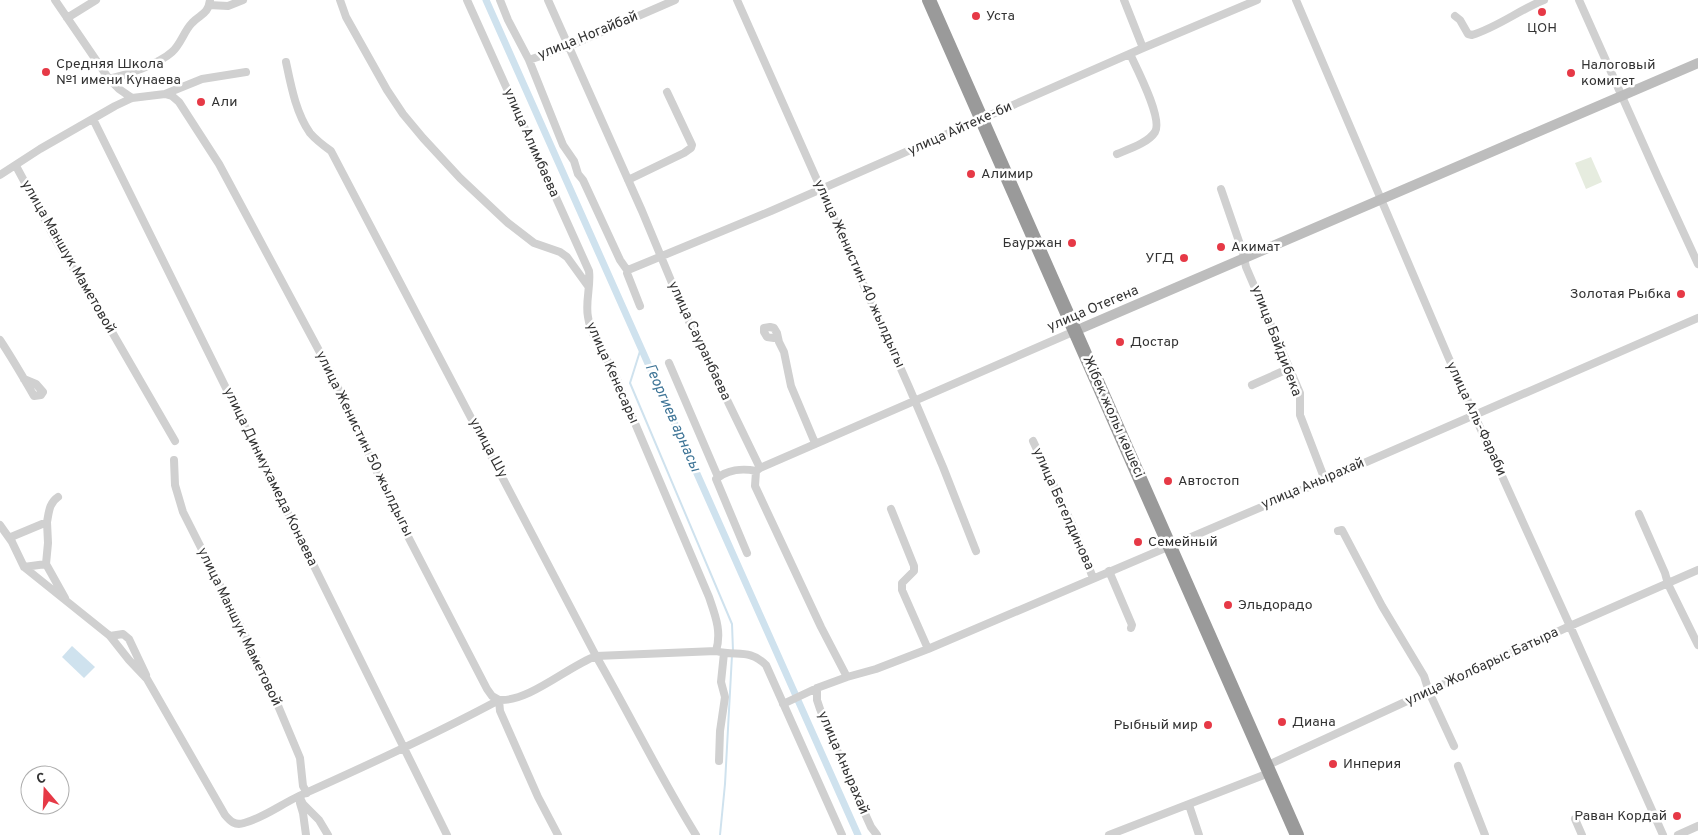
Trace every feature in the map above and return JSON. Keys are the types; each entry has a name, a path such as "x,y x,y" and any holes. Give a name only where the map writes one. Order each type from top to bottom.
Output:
{"highway":[{"name":"Жібек жолы көшесі","path":"929,0 1297,835"}],"main road":[{"name":"улица Отегена","path":"1075,331 1244,260 1381,198 1698,63"}],"street":[{"path":"55,0 109,79 132,98"},
{"path":"67,18 96,0"},
{"path":"109,79 127,75 172,52 191,24 206,12 209,3 228,6 243,0"},
{"path":"340,0 346,17 387,90 418,132 460,178 508,223 534,243 560,252 567,257 588,286"},
{"name":"улица Алимбаева","path":"467,0 589,271 590,281 588,286"},
{"path":"500,0 528,60 563,145 574,161 578,174 583,180 620,260 627,270 640,306"},
{"name":"улица Сауранбаева","path":"548,0 662,257 682,307 758,470 754,477 755,486 846,677"},
{"name":"улица Ногайбай","path":"528,60 569,46 675,0"},
{"name":"улица Женистин 40 жылдыгы","path":"737,0 822,188 914,400 976,551"},
{"path":"1124,0 1143,48"},
{"name":"улица Айтеке-би","path":"627,270 662,257 1257,0"},
{"name":"улица Аль-Фараби","path":"1296,0 1474,414 1663,835"},
{"path":"1455,16 1460,20 1468,34 1472,35 1515,16 1544,0"},
{"path":"1579,0 1698,264"},
{"path":"1117,154 1144,141 1154,134 1156,129 1155,117 1147,92 1130,54"},
{"name":"улица Шу","path":"286,62 292,91 311,134 331,151 596,656 622,700 672,796 696,835"},
{"path":"16,166 40,149 132,98 165,94 202,79 246,72"},
{"path":"628,180 691,148 692,144 667,92"},
{"name":"улица Женистин 50 жылдыгы","path":"165,94 172,96 179,102 219,164 331,373 400,521 482,681 492,696 499,700 500,711 538,797 558,835"},
{"name":"улица Динмухамеда Конаева","path":"93,118 447,835"},
{"name":"улица Маншук Маметовой","path":"0,175 16,166 58,244 97,306 175,442"},
{"name":"улица Байдибека","path":"1220,189 1239,239 1244,260 1300,394 1300,415 1325,480"},
{"name":"улица Кенесары","path":"588,286 588,316 592,331 616,374 620,388 709,597 719,630 719,641 716,650"},
{"name":"улица Анырахай","path":"877,835 871,827 847,774 820,709 815,690 846,677 876,669 928,649 1325,480 1698,318"},
{"name":"улица Отегена","path":"758,470 815,443 1075,331"},
{"path":"777,337 784,352 791,386 815,443"},
{"path":"0,340 24,379"},
{"path":"669,363 718,476 716,479 717,483 747,553"},
{"path":"1252,385 1290,368"},
{"name":"улица Бегелдинова","path":"1033,441 1075,531 1093,578"},
{"name":"улица Маншук Маметовой","path":"174,460 175,486 182,512 250,645 300,758 306,835"},
{"path":"718,476 742,469 758,470"},
{"path":"58,496 52,501 49,508 46,564 66,599"},
{"path":"890,509 914,566 914,571 902,583 902,590 928,649"},
{"path":"1639,514 1668,584 1698,645"},
{"path":"12,542 11,537 47,522"},
{"path":"0,525 12,542 24,567 110,636 147,679"},
{"path":"1338,531 1342,530 1382,606 1420,669 1454,746"},
{"path":"24,567 46,564"},
{"name":"улица Жолбарыс Батыра","path":"1109,835 1189,804 1267,769 1570,626 1698,570"},
{"name":"улица Бегелдинова","path":"1109,571 1132,625 1131,628"},
{"path":"110,636 123,634 129,639 147,679 225,815 232,823 242,824 499,700 519,698 596,656 716,650 724,653 758,657 766,665 842,835"},
{"path":"719,761 720,731 725,697 721,682 724,653"},
{"path":"783,704 815,690"},
{"path":"1458,766 1485,835"},
{"path":"303,795 303,804 319,820 328,835"},
{"path":"1189,804 1199,835"},
{"path":"1575,820 1582,835"},
{"path":"1678,835 1698,826"}],"shaded area":[{"path":"1591,157 1602,182 1586,189 1575,163"}],"water":[{"path":"72,646 95,667 84,678 62,657"}],"waterway":[{"name":"Георгиев арнасы","path":"486,0 858,835"},
{"path":"641,348 630,383 732,624 733,651"},
{"path":"720,835 725,784 732,655"}],"place":[{"name":"ЦОН","path":"1542,12"},
{"name":"Уста","path":"976,16"},
{"name":"Средняя Школа №1 имени Кунаева","path":"46,72"},
{"name":"Налоговый комитет","path":"1571,73"},
{"name":"Али","path":"201,102"},
{"name":"Алимир","path":"971,174"},
{"name":"Бауржан","path":"1072,243"},
{"name":"Акимат","path":"1221,247"},
{"name":"УГД","path":"1184,258"},
{"name":"Золотая Рыбка","path":"1681,294"},
{"name":"Достар","path":"1120,342"},
{"name":"Автостоп","path":"1168,481"},
{"name":"Семейный","path":"1138,542"},
{"name":"Эльдорадо","path":"1228,605"},
{"name":"Диана","path":"1282,722"},
{"name":"Рыбный мир","path":"1208,725"},
{"name":"Инперия","path":"1333,764"},
{"name":"Раван Кордай","path":"1677,816"}]}
